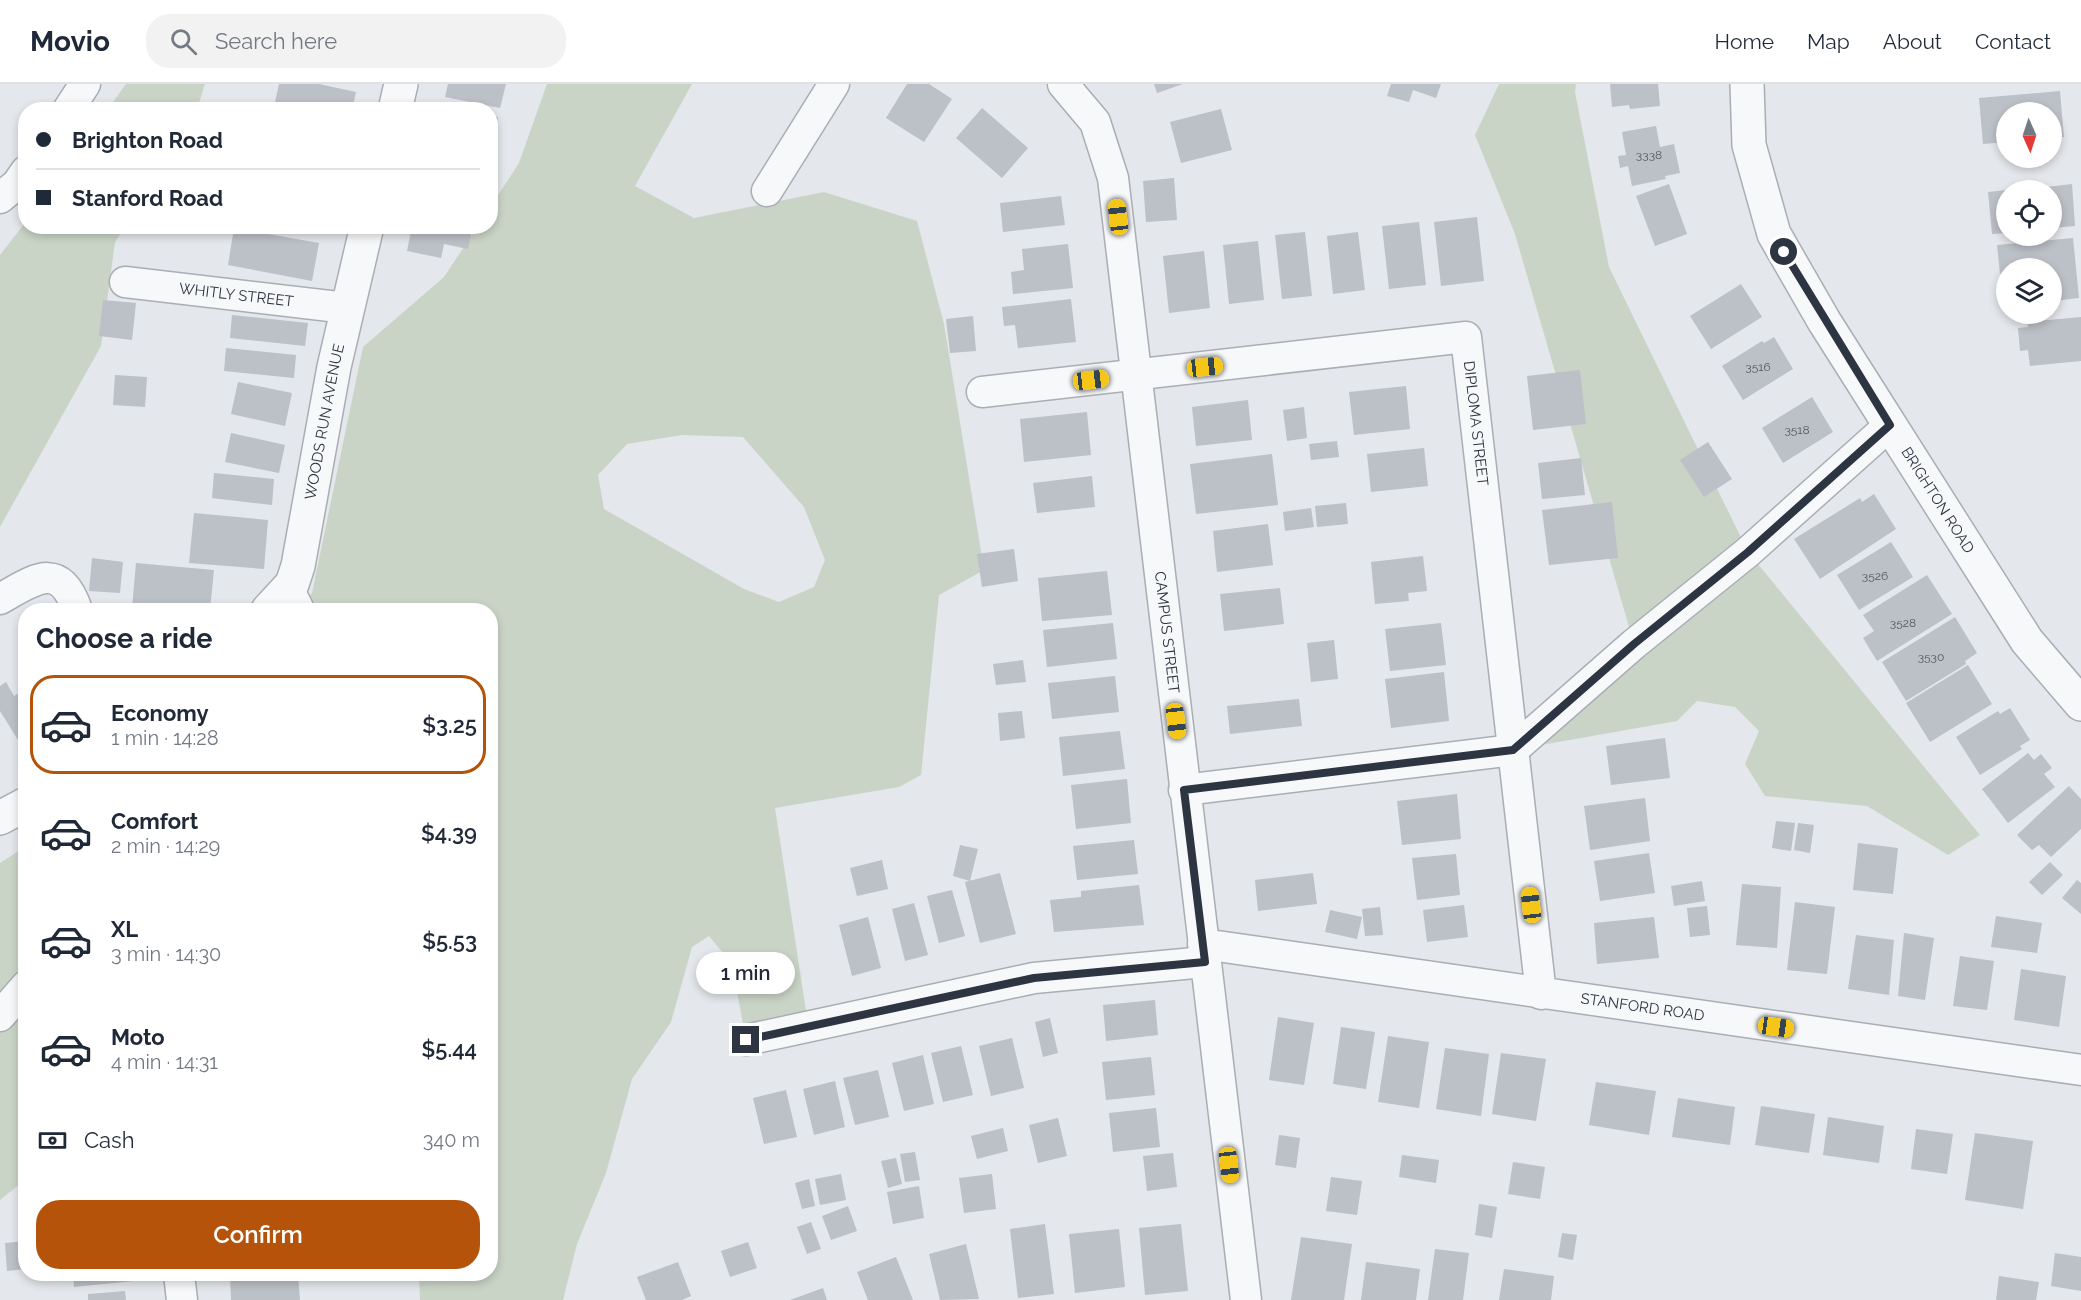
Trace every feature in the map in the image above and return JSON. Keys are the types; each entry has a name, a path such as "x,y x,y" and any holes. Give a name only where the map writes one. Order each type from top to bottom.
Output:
{"street":[{"path":"73,102 85,84"},
{"path":"397,102 401,84"},
{"path":"767,191 834,84"},
{"name":"CAMPUS STREET","path":"1063,84 1095,122 1113,178 1134,375 1245,1300"},
{"name":"BRIGHTON ROAD","path":"1747,84 1749,146 1774,234 1824,321 2027,641 2081,704"},
{"path":"0,198 18,183"},
{"name":"WOODS RUN AVENUE","path":"285,603 298,566 347,308 365,234"},
{"name":"WHITLY STREET","path":"125,282 347,308"},
{"name":"DIPLOMA STREET","path":"982,392 1466,337 1541,994"},
{"path":"1184,790 1513,750 1634,644 1748,552 1890,425"},
{"path":"0,599 38,578 51,577 71,592 75,603"},
{"path":"0,818 18,808"},
{"name":"STANFORD ROAD","path":"746,1040 1034,978 1204,953 1541,994 2081,1070"},
{"path":"0,1016 18,995"},
{"path":"180,1281 182,1300"}],"green space":[{"path":"126,84 205,84 199,102 113,102"},
{"path":"547,84 692,84 635,186 694,218 824,192 917,221 944,324 984,570 939,595 921,775 899,787 775,808 806,1011 743,1024 732,964 709,936 692,947 671,1022 632,1079 606,1173 577,1244 563,1300 420,1300 419,1281 498,1281 498,603 303,603 312,593 363,347 444,277 472,234 498,234 498,195 519,163","holes":["682,435 743,437 804,507 825,560 814,587 779,602 744,589 604,509 598,475 627,444"]},
{"path":"1499,84 1576,84 1575,92 1609,267 1748,552 1980,835 1948,855 1867,806 1765,796 1745,764 1759,731 1735,707 1697,701 1677,721 1513,750 1634,644 1515,234 1475,135"},
{"path":"18,232 18,234 120,234 115,242 101,346 0,527 0,255"},
{"path":"18,851 18,1186 0,1200 0,863"}],"building":[{"path":"279,84 319,84 356,92 354,102 275,102"},
{"path":"448,84 506,84 500,108 498,102 470,102 445,97"},
{"path":"907,84 929,84 952,99 924,142 886,118"},
{"path":"1154,84 1183,84 1157,93"},
{"path":"1391,84 1441,84 1436,98 1413,90 1409,102 1387,96"},
{"path":"1610,84 1658,84 1660,106 1630,109 1629,105 1612,107"},
{"path":"2060,91 2061,102 1996,102 1996,143 1983,144 1979,98"},
{"path":"982,108 1028,148 1002,178 956,138"},
{"path":"1221,109 1232,150 1181,163 1170,122"},
{"path":"2062,114 2064,137 2062,137"},
{"path":"1656,126 1660,147 1674,144 1680,173 1665,176 1666,179 1632,186 1628,166 1620,168 1618,156 1626,155 1622,132"},
{"path":"1174,178 1177,220 1146,222 1143,181"},
{"path":"1669,184 1687,234 1655,246 1636,196"},
{"path":"2072,184 2075,226 2062,227 2062,185"},
{"path":"1996,191 1996,234 1992,234 1988,192"},
{"path":"1061,196 1065,225 1003,232 1000,203"},
{"path":"1477,217 1484,281 1441,286 1434,222"},
{"path":"1419,222 1426,285 1389,289 1382,226"},
{"path":"1305,232 1312,296 1282,299 1275,235"},
{"path":"1358,232 1365,290 1333,294 1327,236"},
{"path":"233,234 268,234 319,243 312,281 228,265"},
{"path":"410,234 471,234 468,249 444,244 441,258 407,251"},
{"path":"2073,238 2079,298 2062,300 2062,258 1998,258 1997,246 2062,246 2062,239"},
{"path":"1258,241 1264,300 1229,304 1223,245"},
{"path":"1068,244 1073,288 1013,294 1011,272 1024,270 1022,249"},
{"path":"1204,251 1210,308 1169,313 1163,256"},
{"path":"1741,284 1762,317 1711,349 1690,316"},
{"path":"1071,299 1076,342 1018,348 1015,325 1004,326 1002,307"},
{"path":"103,300 136,303 132,340 99,336"},
{"path":"232,315 308,323 305,346 230,338"},
{"path":"973,316 976,351 950,353 946,319"},
{"path":"2081,317 2081,361 2030,366 2028,350 2020,351 2018,328 2028,327 2027,324 2062,324 2062,319"},
{"path":"1774,337 1793,369 1743,400 1722,366 1762,341 1764,343"},
{"path":"226,348 296,355 294,378 224,371"},
{"path":"1580,370 1586,424 1533,430 1527,376"},
{"path":"115,375 147,377 145,407 113,405"},
{"path":"238,382 292,393 285,426 231,414"},
{"path":"1406,386 1410,429 1354,435 1349,392"},
{"path":"1812,397 1833,432 1783,463 1762,428"},
{"path":"1248,400 1252,440 1196,446 1192,407"},
{"path":"1304,407 1307,438 1287,441 1283,410"},
{"path":"1087,412 1091,455 1024,462 1020,419"},
{"path":"231,433 285,445 279,473 225,462"},
{"path":"1337,441 1339,457 1311,460 1309,444"},
{"path":"1708,442 1732,479 1704,497 1680,460"},
{"path":"1424,448 1428,486 1371,492 1367,454"},
{"path":"1272,454 1278,505 1196,514 1190,464"},
{"path":"1581,458 1585,495 1542,499 1538,463"},
{"path":"214,473 274,479 272,505 212,498"},
{"path":"1092,476 1095,507 1037,513 1033,483"},
{"path":"1874,494 1896,529 1820,579 1794,539 1860,498 1862,502"},
{"path":"1612,502 1618,558 1549,565 1542,510"},
{"path":"1346,503 1348,524 1317,527 1315,506"},
{"path":"1311,508 1314,527 1285,531 1283,512"},
{"path":"194,513 268,520 264,569 189,563"},
{"path":"1268,524 1273,565 1217,572 1213,531"},
{"path":"1891,542 1913,577 1859,610 1837,575"},
{"path":"1014,549 1018,581 982,587 977,554"},
{"path":"1423,556 1427,591 1408,593 1409,601 1375,604 1371,562"},
{"path":"92,558 123,562 120,593 89,591"},
{"path":"136,563 214,570 211,603 132,603"},
{"path":"1107,571 1112,615 1042,621 1038,578"},
{"path":"1927,575 1952,614 1877,661 1863,638 1874,631 1863,615"},
{"path":"1280,588 1284,624 1224,631 1220,594"},
{"path":"1955,617 1977,653 1965,661 1966,664 1906,701 1882,662"},
{"path":"1113,623 1117,659 1047,667 1043,630"},
{"path":"1441,623 1446,665 1390,671 1385,629"},
{"path":"1334,640 1338,679 1311,682 1307,643"},
{"path":"1023,660 1026,682 996,685 993,664"},
{"path":"1968,665 1992,704 1930,742 1906,703"},
{"path":"1444,672 1449,721 1391,728 1385,679"},
{"path":"1115,676 1119,712 1052,719 1048,683"},
{"path":"6,682 14,696 18,694 18,740 0,711 0,686"},
{"path":"1299,699 1302,726 1230,734 1227,706"},
{"path":"2010,708 2030,740 2020,746 2022,749 1980,775 1956,737 1998,711 2000,714"},
{"path":"1022,711 1025,738 1000,741 998,713"},
{"path":"1120,731 1125,769 1063,776 1059,737"},
{"path":"1665,738 1670,778 1611,785 1606,746"},
{"path":"2028,753 2034,760 2041,754 2052,768 2044,774 2055,787 2008,823 1982,789"},
{"path":"1127,779 1131,823 1076,829 1071,785"},
{"path":"2069,786 2081,799 2081,829 2051,857 2039,845 2032,850 2017,835"},
{"path":"1457,794 1461,839 1402,845 1397,801"},
{"path":"1645,798 1650,841 1590,850 1584,806"},
{"path":"1776,821 1795,823 1791,851 1772,848"},
{"path":"1798,823 1814,825 1810,853 1794,850"},
{"path":"1134,840 1138,874 1077,880 1073,846"},
{"path":"1858,843 1898,848 1893,894 1853,890"},
{"path":"960,845 978,849 970,881 953,876"},
{"path":"1649,853 1655,893 1600,901 1594,861"},
{"path":"1456,854 1460,895 1417,900 1412,858"},
{"path":"882,860 888,889 857,896 850,868"},
{"path":"2050,862 2063,875 2042,895 2029,882"},
{"path":"1000,873 1016,934 980,943 965,882"},
{"path":"1313,873 1317,904 1258,911 1255,880"},
{"path":"2077,880 2081,883 2081,914 2062,898"},
{"path":"1702,881 1705,901 1674,906 1671,886"},
{"path":"1742,884 1781,887 1777,948 1736,945"},
{"path":"1139,885 1144,925 1054,932 1050,900 1081,897 1081,891"},
{"path":"952,890 965,936 939,943 927,896"},
{"path":"1795,902 1835,907 1827,974 1787,970"},
{"path":"914,903 928,955 905,961 892,909"},
{"path":"1464,905 1468,937 1427,942 1423,910"},
{"path":"1707,906 1710,935 1690,937 1687,908"},
{"path":"1380,907 1383,935 1365,936 1362,909"},
{"path":"1330,910 1362,917 1357,939 1325,932"},
{"path":"1996,916 2042,923 2037,953 1991,947"},
{"path":"868,917 881,968 852,976 839,925"},
{"path":"1654,917 1659,958 1597,964 1594,923"},
{"path":"1904,933 1934,938 1925,1000 1898,996"},
{"path":"1856,935 1894,940 1889,995 1848,989"},
{"path":"1960,956 1994,961 1987,1010 1953,1006"},
{"path":"2021,969 2066,976 2059,1027 2014,1020"},
{"path":"1155,1000 1158,1035 1106,1041 1103,1005"},
{"path":"1278,1017 1314,1023 1304,1085 1269,1080"},
{"path":"1050,1018 1058,1053 1043,1057 1035,1022"},
{"path":"1341,1027 1375,1032 1366,1089 1333,1084"},
{"path":"1388,1036 1429,1042 1419,1108 1378,1102"},
{"path":"1012,1038 1024,1088 991,1096 979,1046"},
{"path":"961,1046 973,1095 943,1102 931,1053"},
{"path":"1445,1048 1489,1054 1481,1116 1436,1109"},
{"path":"1501,1053 1546,1059 1536,1121 1492,1114"},
{"path":"923,1055 934,1104 904,1111 892,1063"},
{"path":"1151,1057 1155,1095 1106,1100 1102,1062"},
{"path":"878,1070 889,1117 855,1125 843,1078"},
{"path":"835,1081 845,1127 814,1135 803,1089"},
{"path":"1596,1082 1656,1091 1649,1135 1589,1125"},
{"path":"786,1090 797,1137 764,1144 753,1098"},
{"path":"1678,1098 1735,1107 1730,1145 1672,1137"},
{"path":"1761,1106 1815,1114 1809,1153 1755,1145"},
{"path":"1156,1108 1160,1147 1113,1152 1109,1113"},
{"path":"1828,1117 1884,1126 1879,1163 1823,1155"},
{"path":"1058,1118 1067,1156 1038,1163 1029,1125"},
{"path":"1003,1128 1008,1151 977,1159 971,1136"},
{"path":"1916,1129 1953,1134 1947,1174 1911,1169"},
{"path":"1975,1133 2033,1141 2023,1209 1965,1200"},
{"path":"1279,1135 1300,1138 1296,1168 1275,1165"},
{"path":"915,1152 920,1180 905,1182 900,1154"},
{"path":"1173,1153 1177,1187 1147,1191 1143,1156"},
{"path":"1402,1155 1439,1160 1436,1183 1399,1177"},
{"path":"896,1158 902,1184 888,1188 881,1161"},
{"path":"1513,1162 1545,1167 1540,1199 1508,1194"},
{"path":"841,1174 846,1200 820,1205 815,1179"},
{"path":"992,1174 996,1209 964,1213 959,1178"},
{"path":"1331,1177 1362,1181 1357,1215 1326,1211"},
{"path":"809,1179 815,1206 802,1209 795,1183"},
{"path":"919,1186 924,1218 893,1224 887,1192"},
{"path":"1479,1204 1497,1207 1492,1238 1475,1235"},
{"path":"848,1206 857,1231 831,1240 822,1216"},
{"path":"811,1222 821,1249 807,1254 797,1227"},
{"path":"1045,1224 1054,1294 1018,1298 1010,1229"},
{"path":"1181,1224 1188,1291 1145,1295 1139,1228"},
{"path":"1119,1229 1125,1287 1075,1293 1069,1234"},
{"path":"1562,1233 1577,1235 1573,1260 1558,1257"},
{"path":"1301,1237 1352,1244 1344,1300 1291,1300"},
{"path":"18,1242 18,1270 7,1271 5,1243"},
{"path":"748,1242 757,1268 730,1277 721,1251"},
{"path":"966,1244 979,1299 940,1300 929,1254"},
{"path":"1435,1249 1469,1253 1463,1300 1428,1300"},
{"path":"2055,1253 2081,1257 2081,1291 2051,1286"},
{"path":"896,1257 913,1300 868,1300 857,1272"},
{"path":"678,1262 691,1296 682,1300 646,1300 637,1277"},
{"path":"1366,1262 1420,1269 1416,1300 1361,1300"},
{"path":"1504,1269 1554,1276 1551,1300 1499,1300"},
{"path":"1999,1276 2039,1282 2036,1300 1996,1300"},
{"path":"74,1281 134,1281 74,1287"},
{"path":"230,1281 299,1281 300,1300 231,1300"},
{"path":"823,1288 827,1300 790,1300"},
{"path":"125,1291 126,1300 88,1300 88,1294"}],"route":[{"path":"746,1040 1034,978 1205,962 1184,790 1513,750 1634,644 1748,552 1890,425 1824,321 1784,252"}]}
